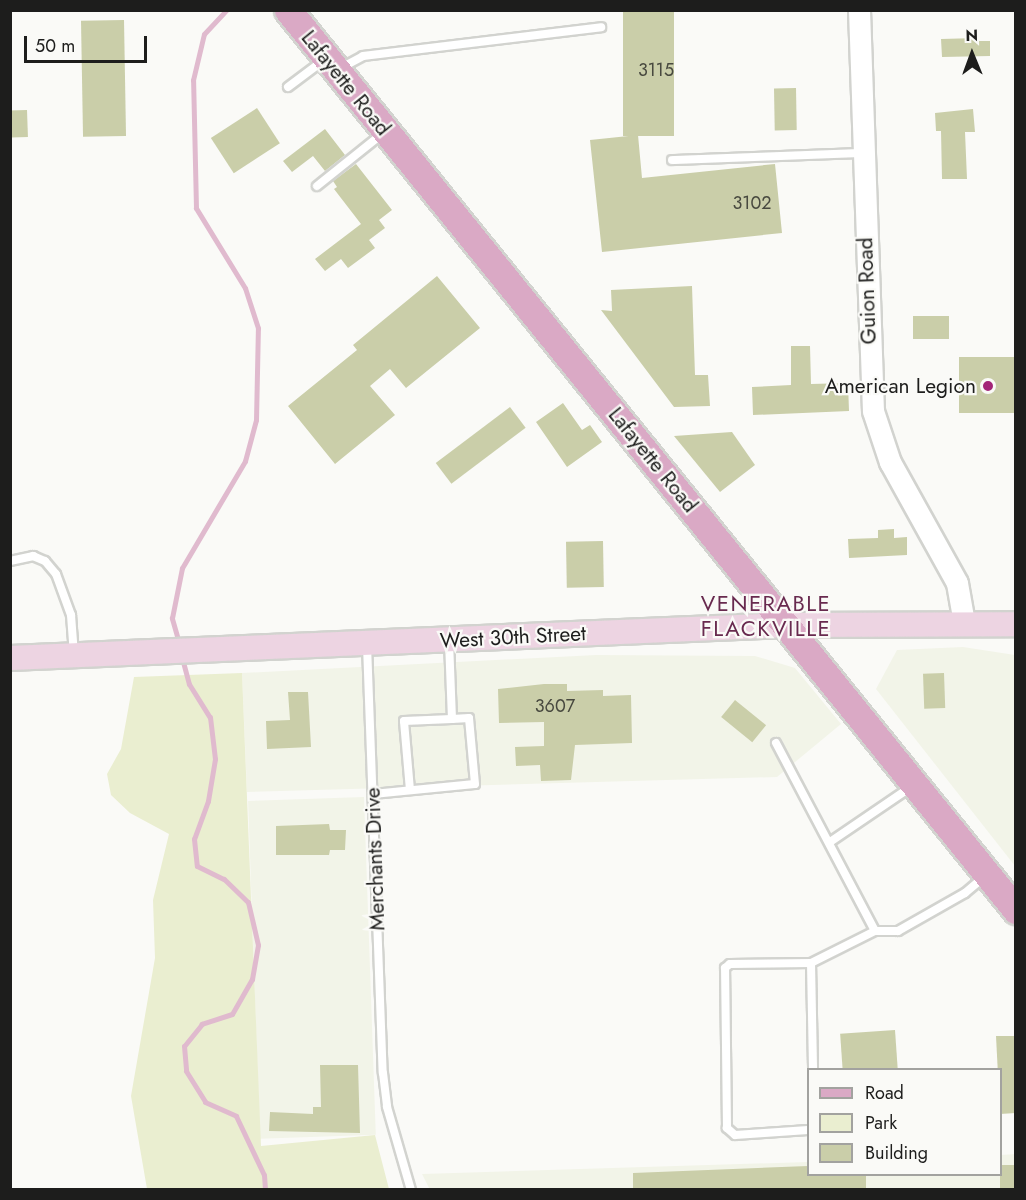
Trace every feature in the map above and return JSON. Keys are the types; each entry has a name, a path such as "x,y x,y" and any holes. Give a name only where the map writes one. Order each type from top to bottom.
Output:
{"main road":[{"name":"Lafayette Road","path":"288,10 1016,910"},
{"name":"West 30th Street","path":"10,658 229,651 786,626 963,622 1016,624"}],"street":[{"name":"Guion Road","path":"859,10 870,369 877,432 957,583 963,622"}],"lane":[{"path":"288,87 332,65 363,56 601,27"},
{"path":"318,186 385,131"},
{"path":"672,160 863,153"},
{"path":"10,561 33,556 45,561 56,574 71,615 74,656"},
{"path":"448,641 452,719"},
{"name":"Merchants Drive","path":"367,645 382,1073 387,1107 411,1190"},
{"path":"373,794 476,784 469,718 404,722 410,789"},
{"path":"776,742 875,931"},
{"path":"830,842 893,803 914,784"},
{"path":"807,1130 735,1135 727,1128 724,968 730,964 811,963 875,931 898,931 965,893 987,875"},
{"path":"811,963 813,1068"}],"shaded area":[{"path":"963,647 1015,655 1015,866 876,689 897,650"},
{"path":"596,655 755,656 795,668 841,724 777,777 247,792 242,673"},
{"path":"364,797 376,1135 260,1139 248,801"},
{"path":"1016,1154 1015,1190 430,1190 422,1174 807,1162 807,1176 1002,1176 1002,1155"}],"green space":[{"path":"242,673 261,1146 375,1135 389,1189 147,1189 131,1096 155,958 153,900 169,834 130,813 111,795 107,774 121,749 134,677"}],"building":[{"path":"623,10 674,10 674,136 623,136"},
{"path":"124,20 126,136 83,137 81,21"},
{"path":"977,38 977,41 990,41 990,56 942,57 941,39"},
{"path":"774,88 796,88 797,130 775,130"},
{"path":"257,108 280,143 234,173 211,138"},
{"path":"973,109 975,132 965,132 967,179 942,179 941,131 936,131 935,113"},
{"path":"27,110 28,137 11,138 10,111"},
{"path":"325,129 345,155 325,171 313,156 292,172 283,161"},
{"path":"638,135 642,178 775,164 782,233 602,252 590,140"},
{"path":"356,164 392,210 379,220 385,228 369,240 375,248 348,268 341,259 325,271 315,259 361,224 334,189 337,187 333,181"},
{"path":"437,276 480,328 406,388 390,369 370,386 395,415 335,464 288,406 357,350 353,345"},
{"path":"692,286 695,375 708,375 710,406 674,407 601,310 612,311 611,290"},
{"path":"913,316 949,316 949,339 913,339"},
{"path":"791,346 810,346 811,384 848,383 849,411 753,415 752,387 791,385"},
{"name":"American Legion","path":"959,357 1016,357 1016,413 959,413"},
{"path":"563,403 582,430 590,425 602,442 567,467 536,422"},
{"path":"510,407 526,428 451,484 436,463"},
{"path":"732,432 755,465 720,492 674,436"},
{"path":"894,529 894,538 907,537 907,555 849,558 848,539 878,538 878,530"},
{"path":"603,541 604,587 567,588 566,542"},
{"path":"944,673 945,708 924,709 923,674"},
{"path":"567,684 567,691 603,690 603,696 631,695 632,743 575,745 571,780 541,781 540,765 516,766 515,747 544,746 544,722 499,723 498,689"},
{"path":"288,692 308,692 311,747 267,749 266,721 290,720"},
{"path":"735,700 766,725 752,742 721,717"},
{"path":"329,824 330,830 346,830 345,850 330,850 329,855 276,855 276,826"},
{"path":"895,1030 898,1068 843,1068 840,1034"},
{"path":"996,1036 1016,1036 1016,1113 1002,1114 1002,1068 998,1068"},
{"path":"320,1065 358,1065 360,1133 269,1131 270,1112 313,1114 313,1107 321,1107"},
{"path":"1002,1165 1016,1165 1016,1190 1000,1190"},
{"path":"807,1166 807,1176 866,1176 866,1190 633,1190 633,1173"}],"waterway":[{"path":"179,643 172,618 182,568 245,461 256,420 258,328 245,288 196,208 193,80 204,34 226,10"},
{"path":"182,658 189,684 210,717 215,759 208,801 194,839 197,866 224,879 248,902 258,945 252,979 232,1014 202,1024 184,1046 186,1071 205,1102 236,1116 264,1175 265,1190"}],"place":[{"name":"American Legion","path":"988,386"}],"district":[{"name":"VENERABLE FLACKVILLE","path":"766,616"}]}
